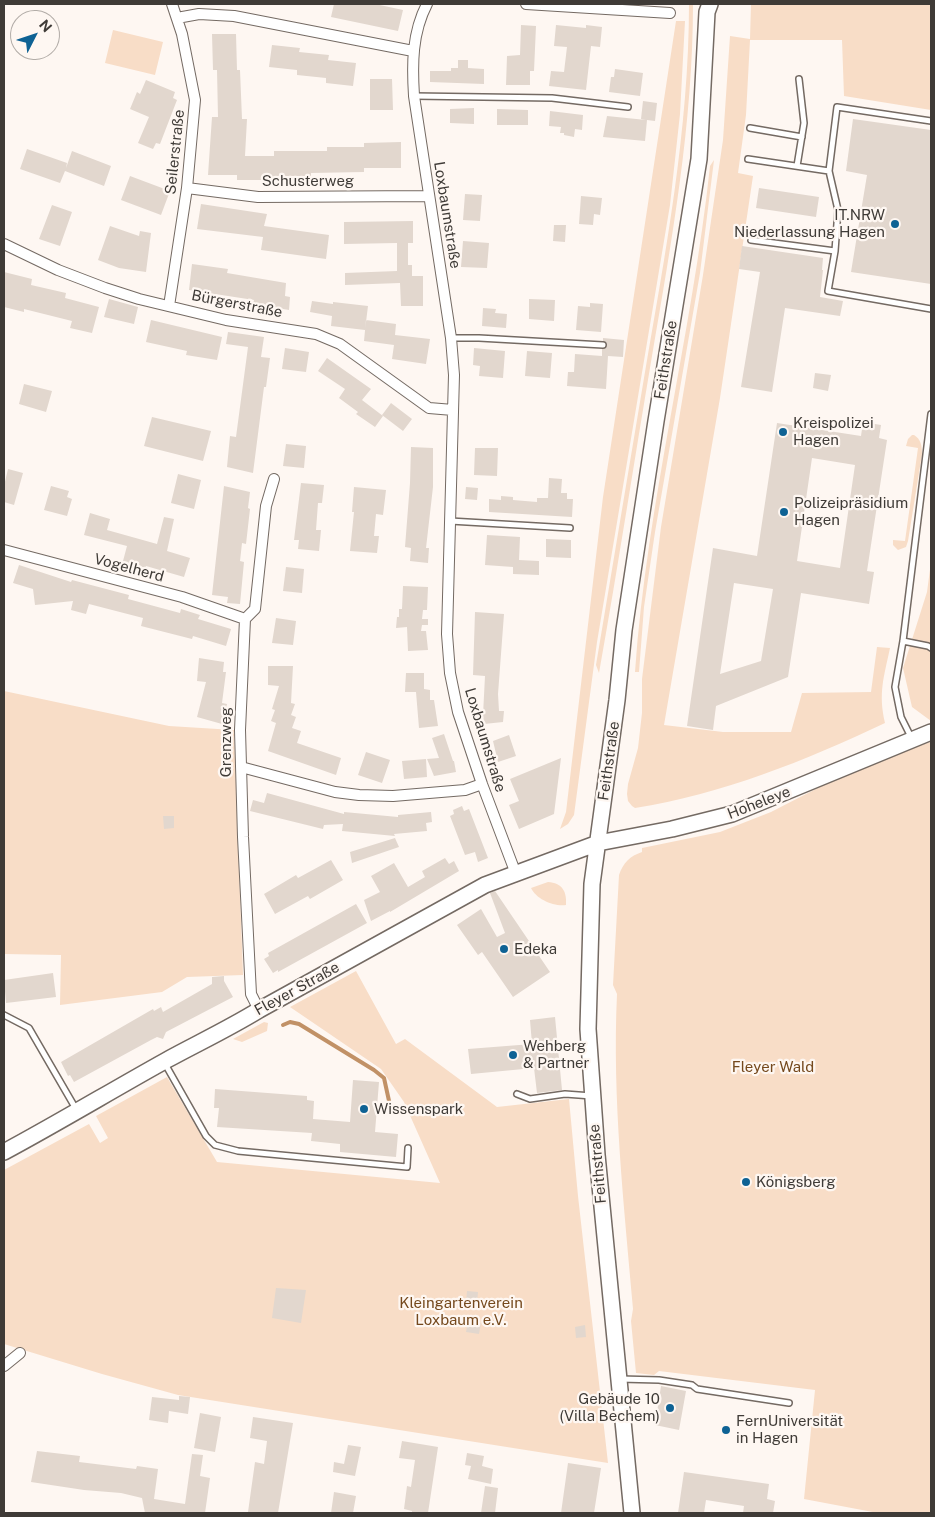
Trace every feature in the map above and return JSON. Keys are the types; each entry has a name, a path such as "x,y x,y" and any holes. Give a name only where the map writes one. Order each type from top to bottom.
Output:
{"main road":[{"name":"Feithstraße","path":"632,1513 597,1155 588,1029 592,884 617,700 624,630 657,412 699,159 707,7"},
{"name":"Hoheleye","path":"598,843 672,829 732,814 931,732"},
{"name":"Fleyer Straße","path":"4,1152 485,885 598,843"}],"street":[{"name":"Seilerstraße","path":"169,306 187,188 195,100 177,18 172,4"},
{"name":"Loxbaumstraße","path":"427,4 421,18 413,51 414,96 451,338 454,375 447,634 450,673 458,712 482,784 516,874"},
{"path":"526,4 670,14"},
{"path":"177,18 199,14 234,16 413,51"},
{"name":"Schusterweg","path":"187,188 258,197 429,196"},
{"name":"Bürgerstraße","path":"4,244 58,270 139,299 226,320 316,334 340,344 429,408 453,410"},
{"name":"Grenzweg","path":"259,1010 251,994 240,730 245,618 255,609 266,506 274,479"},
{"name":"Vogelherd","path":"4,550 182,597 245,618"},
{"path":"241,767 335,792 359,795 393,796 465,790 482,784"},
{"path":"4,1366 20,1353"}],"lane":[{"path":"797,166 804,123 799,79"},
{"path":"414,96 552,98 628,107"},
{"path":"931,121 837,107 829,172 838,210 828,291 931,309"},
{"path":"750,128 802,137"},
{"path":"748,159 829,172"},
{"path":"752,240 834,251"},
{"path":"451,338 603,345"},
{"path":"912,739 901,717 895,688 903,641 931,414"},
{"path":"449,521 570,528"},
{"path":"903,641 931,648"},
{"path":"4,1015 29,1028 77,1112"},
{"path":"164,1062 206,1136 215,1145 238,1151 406,1167 408,1148"},
{"path":"517,1094 530,1099 565,1094 593,1096"},
{"path":"620,1378 659,1380 692,1385 697,1389 790,1403"}],"green space":[{"path":"689,4 693,4 692,48 680,181 599,673 596,665 674,192 685,98"},
{"path":"751,4 931,4 931,110 844,96 842,40 750,40 746,115 738,173 753,176 720,398 664,725 723,732 791,732 802,693 871,692 877,647 890,648 882,694 885,723 794,763 731,785 667,802 635,808 628,801 628,784 638,748 642,713 642,679 661,527 703,275 723,140 730,36 750,39"},
{"path":"676,21 685,21 680,114 670,205 597,642 574,815 568,824 560,829 566,812 603,497"},
{"path":"113,30 163,42 155,75 105,63"},
{"path":"714,160 700,273 655,532 644,607 639,672 635,672 649,545 692,292 710,166"},
{"path":"912,435 920,441 922,454 908,541 906,547 898,550 893,545 893,540 905,541 918,448 906,446 908,439"},
{"path":"931,562 931,721 912,707 903,668 927,592"},
{"path":"4,691 169,726 234,730 243,975 187,977 162,992 60,1005 61,955 4,954"},
{"name":"Fleyer Wald","path":"931,742 931,1513 878,1513 804,1499 815,1390 659,1371 654,1375 636,1373 631,1321 633,1309 617,1112 617,994 613,985 619,875 631,858 642,852 642,848 720,832 771,812 847,773 898,752"},
{"path":"548,882 557,884 563,889 566,896 566,905 556,905 546,901 537,896 531,888"},
{"name":"Kleingartenverein Loxbaum e.V.","path":"356,971 396,1044 405,1039 497,1107 569,1099 608,1463 178,1395 4,1344 4,1170 89,1124 100,1143 108,1138 96,1116 167,1077 217,1162 440,1183 404,1102 381,1069 290,1007"},
{"path":"264,1022 268,1023 267,1031 242,1042 233,1039"}],"building":[{"path":"334,4 375,4 403,10 398,31 331,17"},
{"path":"521,25 536,26 534,71 530,71 530,85 506,85 507,56 520,55"},
{"path":"556,25 586,28 586,25 602,27 600,47 591,46 586,90 549,86 551,71 564,72 567,47 554,46"},
{"path":"212,34 236,34 237,70 240,70 242,119 247,119 245,156 274,156 274,151 327,151 327,147 364,147 364,143 401,142 401,168 364,168 364,172 311,173 311,176 275,176 275,180 237,180 237,175 208,175 212,117 218,117 217,70 213,70"},
{"path":"272,45 300,48 299,52 329,55 328,60 356,63 353,86 326,83 326,78 297,75 297,70 269,67"},
{"path":"458,60 468,60 468,68 484,69 484,84 430,82 430,71 451,71 451,68 458,68"},
{"path":"615,69 643,73 640,96 609,92 611,77 614,77"},
{"path":"370,79 392,79 393,110 370,110"},
{"path":"146,80 175,92 173,98 177,100 160,144 156,143 153,149 138,143 149,117 130,109 137,92 140,94"},
{"path":"643,101 657,103 655,121 647,120 645,141 603,137 607,116 646,120 641,119"},
{"path":"474,108 474,124 450,123 450,109"},
{"path":"497,109 528,110 528,125 497,125"},
{"path":"550,111 583,115 582,130 575,129 574,137 560,133 561,127 549,126"},
{"name":"IT.NRW Niederlassung Hagen","path":"853,119 931,130 931,284 851,272 867,175 846,171"},
{"path":"27,149 67,163 66,168 72,151 111,166 104,186 65,171 60,183 20,169"},
{"path":"130,176 170,191 161,215 121,200"},
{"path":"759,188 819,197 816,217 756,208"},
{"path":"465,194 482,195 480,221 463,220"},
{"path":"581,196 602,198 600,215 594,214 593,225 579,224"},
{"path":"201,204 267,214 264,226 329,235 326,259 261,250 263,237 197,229"},
{"path":"52,205 72,212 60,246 39,239"},
{"path":"413,221 413,243 408,243 408,265 412,265 412,276 423,276 423,306 401,306 400,283 345,285 345,273 397,271 397,243 344,244 344,222"},
{"path":"554,225 566,225 565,242 553,241"},
{"path":"110,226 139,236 140,231 151,233 146,272 119,268 98,260"},
{"path":"463,241 489,243 487,268 461,267"},
{"path":"742,246 823,258 820,297 843,301 840,316 785,308 772,392 741,387 760,272 739,269"},
{"path":"192,264 228,269 227,273 286,283 285,296 290,297 289,310 253,304 254,300 189,290"},
{"path":"4,272 32,279 31,285 66,293 65,298 99,307 92,333 70,328 72,321 24,309 24,312 4,307"},
{"path":"109,299 138,307 134,324 104,317"},
{"path":"529,299 555,300 554,321 529,319"},
{"path":"312,301 368,306 365,330 331,326 332,316 310,312"},
{"path":"590,303 603,304 601,332 576,330 578,306 590,307"},
{"path":"483,308 496,309 495,313 507,314 506,328 482,326"},
{"path":"151,320 222,337 217,360 186,355 187,351 146,342"},
{"path":"366,320 396,324 395,335 430,339 426,364 392,359 394,345 364,341"},
{"path":"228,332 264,337 261,357 270,358 266,387 264,387 253,473 227,467 230,436 236,437 248,347 226,344"},
{"path":"603,338 624,340 623,357 608,356 606,389 567,386 568,372 574,372 575,354 602,356 602,349 606,348 607,345"},
{"path":"285,348 309,352 306,372 282,369"},
{"path":"474,348 505,351 503,378 479,376 480,366 473,365"},
{"path":"527,351 552,353 550,378 525,376"},
{"path":"327,358 371,389 362,400 383,416 375,427 356,414 358,412 339,398 345,389 318,371"},
{"path":"815,373 831,375 828,391 813,388"},
{"path":"24,384 52,391 46,412 19,404"},
{"path":"391,403 412,419 403,431 382,415"},
{"path":"152,417 211,431 203,461 144,446"},
{"name":"Polizeipräsidium Hagen","path":"863,422 881,425 879,438 887,440 867,571 874,572 869,604 801,593 788,677 716,706 713,730 687,726 713,548 757,556 777,423 861,436","holes":["812,458 855,465 840,568 797,561","734,583 773,589 761,661 720,674"]},
{"path":"286,444 306,446 304,468 283,466"},
{"path":"411,447 433,448 433,487 426,548 429,548 428,563 410,561 411,548 405,547"},
{"path":"475,448 498,448 497,476 474,475"},
{"path":"8,469 23,473 14,505 4,502 4,486"},
{"path":"178,474 201,480 194,509 171,503"},
{"path":"549,478 562,479 561,493 567,493 567,499 573,499 572,517 489,512 489,499 501,500 501,496 513,497 513,500 537,502 537,498 548,498"},
{"path":"301,483 324,485 322,503 318,503 316,530 321,530 319,551 298,549 299,540 294,540"},
{"path":"51,486 69,491 67,497 72,499 67,516 44,510"},
{"path":"224,486 250,492 246,544 242,543 240,561 244,562 240,604 227,603 228,597 212,595"},
{"path":"354,487 386,490 383,515 376,514 374,536 379,536 377,553 350,551 354,512 352,512"},
{"path":"466,487 478,488 477,500 465,499"},
{"path":"90,513 110,519 107,530 157,544 164,517 174,519 167,551 190,558 184,577 123,561 127,546 84,535"},
{"path":"487,535 520,537 519,560 539,561 539,575 513,574 513,567 485,565"},
{"path":"546,539 571,540 571,558 546,557"},
{"path":"19,565 71,582 72,580 129,595 128,599 180,613 181,609 200,615 198,619 231,629 226,646 193,636 192,639 141,626 143,618 89,604 86,614 71,610 73,601 35,605 33,589 13,583"},
{"path":"286,567 304,569 302,593 283,591"},
{"path":"403,586 428,587 427,610 423,610 422,619 428,619 428,625 422,625 421,631 426,631 428,650 408,651 407,627 396,628 399,609 402,609"},
{"path":"475,612 504,614 498,694 499,711 504,711 503,722 484,724 485,676 473,675"},
{"path":"276,618 296,621 293,645 272,643"},
{"path":"199,658 224,662 223,672 226,672 222,703 227,704 222,724 197,717 206,682 197,681"},
{"path":"268,666 293,666 291,703 295,704 291,715 296,717 292,728 301,731 297,743 341,758 336,775 268,751 276,723 271,721 275,710 272,709 279,686 268,685"},
{"path":"406,673 424,673 424,689 430,690 430,700 434,700 438,726 419,728 416,692 405,692"},
{"path":"444,734 456,772 434,776 427,759 439,758 432,738"},
{"path":"509,735 516,756 498,762 493,741"},
{"path":"366,752 390,760 382,783 358,775"},
{"path":"561,758 554,814 519,829 509,805 519,801 510,779"},
{"path":"426,759 427,777 404,779 402,761"},
{"path":"267,793 344,814 344,812 398,817 398,815 431,812 432,822 426,823 427,831 394,834 395,836 342,831 343,824 324,825 323,829 250,811 253,800 264,803"},
{"path":"462,806 464,811 469,809 488,858 478,862 475,852 465,855 450,816 454,814 453,810"},
{"path":"163,816 174,816 174,828 164,829"},
{"path":"395,838 399,847 352,863 350,852"},
{"path":"445,858 449,864 454,861 459,871 390,912 371,921 364,900 380,892 371,876 394,863 408,887 425,877 422,871"},
{"path":"331,860 343,880 310,899 308,896 275,914 264,894 296,875 298,878"},
{"name":"Edeka","path":"495,891 550,972 513,997 482,952 478,955 457,925 481,909 497,937 505,933 490,893"},
{"path":"356,904 367,923 273,973 264,959 269,956 268,953"},
{"path":"53,973 56,997 6,1003 4,980"},
{"path":"224,976 224,981 233,997 166,1032 163,1039 157,1037 74,1082 70,1075 68,1076 61,1062 153,1009 154,1011 161,1007 163,1012 212,984 212,977"},
{"name":"Wehberg & Partner","path":"555,1017 562,1090 537,1093 534,1068 471,1074 468,1049 532,1044 530,1020"},
{"path":"353,1080 379,1082 375,1132 398,1134 396,1157 340,1152 340,1144 311,1141 312,1133 217,1127 219,1108 214,1108 215,1089 307,1096 307,1100 314,1101 313,1119 350,1122"},
{"path":"276,1288 306,1290 301,1323 272,1318"},
{"path":"467,1291 478,1292 477,1303 466,1302"},
{"path":"468,1321 481,1323 479,1334 466,1332"},
{"path":"585,1325 586,1337 576,1338 575,1327"},
{"name":"Gebäude 10 (Villa Bechem)","path":"661,1386 686,1391 679,1430 655,1425"},
{"path":"179,1396 190,1397 188,1414 169,1411 168,1423 149,1420 152,1397 179,1400"},
{"path":"200,1413 221,1417 215,1452 194,1448"},
{"path":"253,1417 293,1423 278,1513 248,1512 255,1462 264,1464 267,1441 250,1438"},
{"path":"402,1441 438,1447 428,1513 412,1513 412,1511 404,1509 407,1486 411,1487 415,1460 399,1458"},
{"path":"348,1445 361,1447 355,1476 333,1472 334,1462 344,1464"},
{"path":"37,1451 80,1456 79,1462 136,1469 137,1466 158,1469 154,1499 185,1504 192,1454 203,1455 200,1476 210,1478 205,1513 145,1513 142,1498 121,1493 84,1490 31,1482"},
{"path":"467,1453 484,1456 482,1466 493,1469 491,1484 468,1479 471,1466 465,1465"},
{"path":"568,1463 601,1468 594,1513 561,1513"},
{"path":"684,1472 769,1484 767,1499 775,1501 773,1513 743,1513 744,1506 706,1500 704,1513 678,1513"},
{"path":"485,1486 498,1488 495,1513 481,1513"},
{"path":"334,1492 356,1496 353,1513 331,1513"}],"waterway":[{"path":"283,1025 290,1022 299,1024 374,1070 384,1078 391,1110"}],"place":[{"name":"IT.NRW Niederlassung Hagen","path":"895,224"},
{"name":"Kreispolizei Hagen","path":"783,432"},
{"name":"Polizeipräsidium Hagen","path":"784,512"},
{"name":"Edeka","path":"504,949"},
{"name":"Wehberg & Partner","path":"513,1055"},
{"name":"Wissenspark","path":"364,1109"},
{"name":"Königsberg","path":"746,1182"},
{"name":"Gebäude 10 (Villa Bechem)","path":"670,1408"},
{"name":"FernUniversität in Hagen","path":"726,1430"}]}
